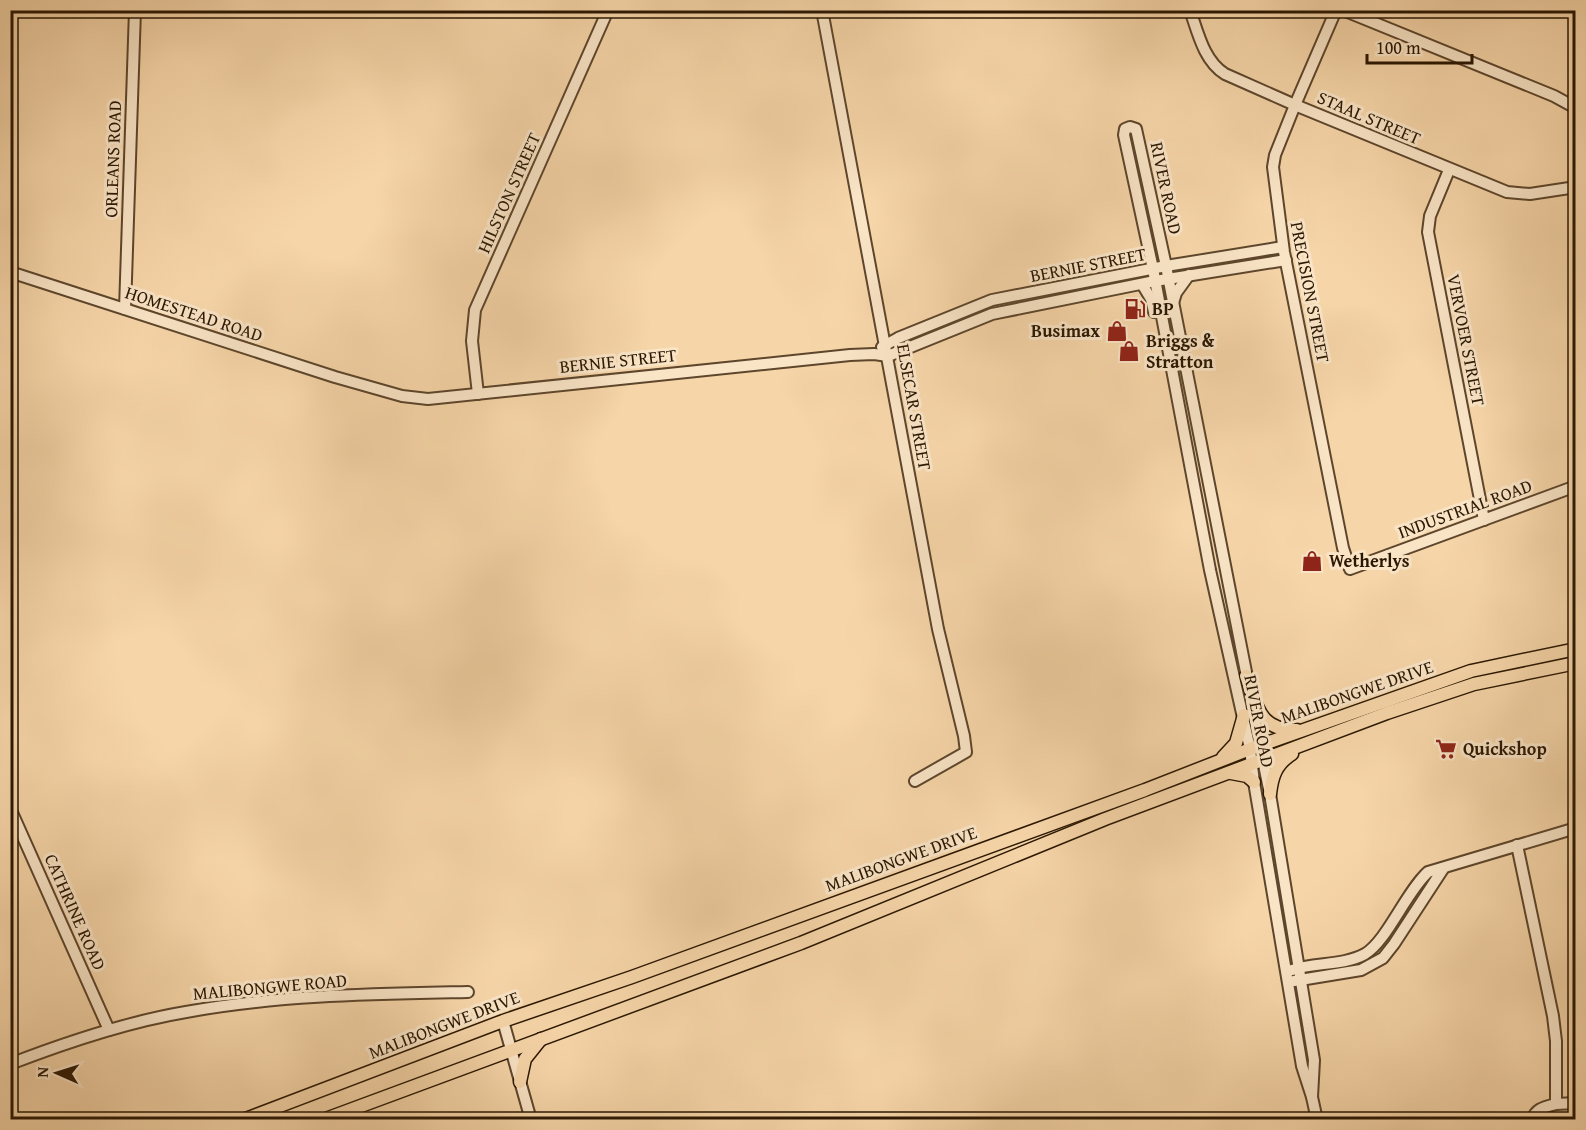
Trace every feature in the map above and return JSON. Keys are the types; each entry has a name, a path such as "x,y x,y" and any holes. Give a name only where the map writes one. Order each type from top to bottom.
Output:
{"main road":[{"name":"MALIBONGWE DRIVE","path":"243,1119 503,1021 632,977 1145,790 1255,747 1471,671 1575,649"},
{"name":"MALIBONGWE DRIVE","path":"323,1119 801,943 1104,819 1310,742 1474,684 1575,663"},
{"path":"1246,676 1258,712 1263,719 1276,728 1305,730"},
{"path":"1217,761 1232,750 1244,716"},
{"path":"1270,794 1271,783 1278,765 1310,742"},
{"path":"1231,773 1247,776 1254,782"},
{"path":"520,1082 525,1059 542,1038"}],"street":[{"name":"ORLEANS ROAD","path":"125,309 135,10"},
{"name":"HILSTON STREET","path":"478,394 472,341 475,310 608,10"},
{"name":"ELSECAR STREET","path":"822,10 938,629 966,752 915,781"},
{"name":"STAAL STREET","path":"1190,10 1198,35 1217,69 1295,105 1449,170 1514,194 1530,194 1575,187"},
{"name":"PRECISION STREET","path":"1336,10 1295,105 1275,155 1273,167 1283,247 1345,559 1350,569 1366,562"},
{"path":"1343,10 1554,96 1575,108"},
{"name":"RIVER ROAD","path":"1255,747 1244,716 1210,570 1153,269 1124,135 1125,129 1130,127 1136,129 1166,266 1246,676 1255,747 1270,794 1314,1059 1312,1097"},
{"name":"VERVOER STREET","path":"1449,170 1430,216 1428,232 1484,520"},
{"name":"BERNIE STREET","path":"874,354 886,344 992,300 1166,266 1283,247"},
{"name":"BERNIE STREET","path":"366,387 402,396 428,399 597,380 874,354 888,356 988,315 1155,281 1286,260"},
{"name":"HOMESTEAD ROAD","path":"10,272 366,387"},
{"path":"1173,303 1176,292 1189,275"},
{"path":"1142,284 1151,299 1163,360 1175,391"},
{"name":"INDUSTRIAL ROAD","path":"1366,562 1575,486"},
{"name":"RIVER ROAD","path":"1258,762 1254,782 1302,1066 1312,1097"},
{"name":"CATHRINE ROAD","path":"10,808 109,1030"},
{"path":"1286,977 1298,968 1346,960 1366,953 1378,942 1418,882 1428,872 1575,828"},
{"path":"1517,845 1553,1016 1556,1041 1556,1104"},
{"path":"1286,977 1300,980 1361,970 1383,958 1394,945 1443,869"},
{"name":"MALIBONGWE ROAD","path":"10,1064 109,1030 184,1012 251,1002 468,992"},
{"path":"503,1021 531,1119"},
{"path":"1312,1097 1317,1119"},
{"path":"1532,1119 1534,1113 1541,1108 1575,1102"}],"place":[{"name":"BP","path":"1135,309"},
{"name":"Busimax","path":"1117,331"},
{"name":"Briggs & Stratton","path":"1129,351"},
{"name":"Wetherlys","path":"1312,561"},
{"name":"Quickshop","path":"1446,749"}]}
